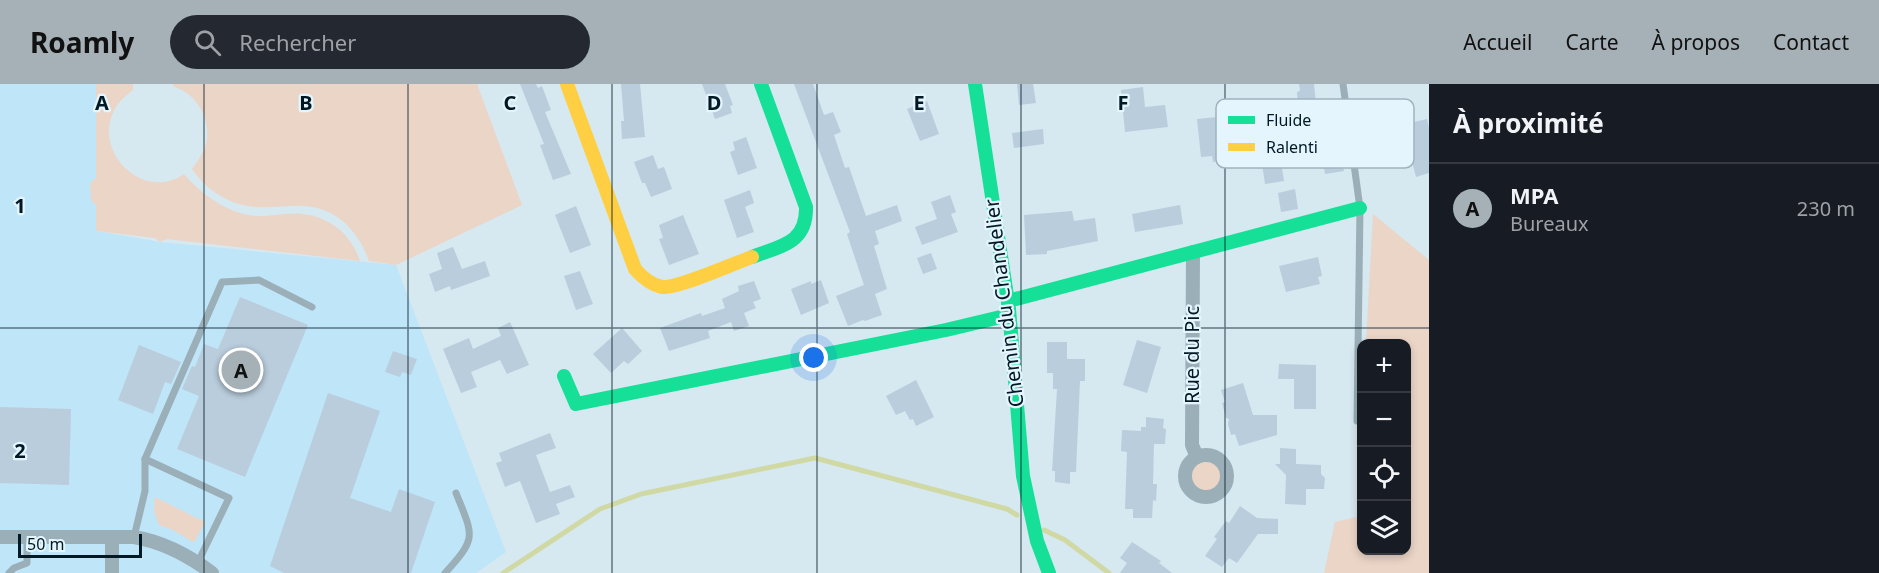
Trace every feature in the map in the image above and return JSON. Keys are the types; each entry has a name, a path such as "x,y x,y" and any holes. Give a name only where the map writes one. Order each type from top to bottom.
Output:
{"street":[{"path":"567,84 636,268 649,282 664,287 673,286 789,243 798,237 804,226 806,207 760,84"},
{"name":"Chemin du Chandelier","path":"975,84 1008,308 1022,470 1033,522 1049,573"},
{"path":"564,376 576,404 946,330 1008,308 1193,252 1360,208"},
{"name":"Rue du Pic","path":"1193,252 1192,445 1197,457"},
{"path":"0,537 134,537 169,546 198,562 212,573"},
{"path":"112,537 112,573"}],"lane":[{"path":"1343,84 1345,99"},
{"path":"1355,168 1360,208 1357,393"},
{"path":"134,537 145,491 145,459 222,282 259,280 312,307"},
{"path":"145,459 229,498 198,562"},
{"path":"445,573 462,554 469,542 470,528 456,493"},
{"path":"9,573 14,568 27,563 27,537"}],"shaded area":[{"path":"0,84 96,84 96,231 160,242 396,265 506,552 476,573 0,573"},
{"path":"96,84 133,84 133,90 114,111 109,131 111,146 118,159 128,170 140,178 154,182 169,181 184,174 216,202 245,214 261,216 296,214 322,219 345,235 360,261 167,239 160,242 155,238 96,231 96,205 91,200 90,183 96,178"},
{"path":"173,84 477,84 522,205 396,265 369,261 353,231 336,216 326,211 303,206 263,207 238,204 220,196 205,184 192,169 206,144 205,117 190,95 174,87"},
{"path":"1373,214 1429,260 1429,573 1324,573 1335,522 1357,517 1357,555 1411,555 1411,339 1366,339"},
{"path":"1206,461 1216,466 1221,476 1216,486 1206,491 1196,486 1191,476 1196,466"},
{"path":"155,497 205,522 195,541 159,525 154,511"}],"building":[{"path":"520,84 536,84 538,88 542,86 551,110 545,112 571,174 553,180 540,145 544,144"},
{"path":"621,84 640,84 645,137 622,139 621,121 624,121"},
{"path":"702,84 725,84 733,105 730,106 732,113 715,119"},
{"path":"794,84 813,84 824,115 833,112 841,132 834,135 845,168 849,167 866,216 897,205 902,221 875,231 879,244 874,246 887,289 875,294 882,315 848,326 836,296 864,285 847,234 850,232"},
{"path":"1017,84 1033,84 1036,103 1019,105"},
{"path":"1299,84 1314,84 1316,99 1298,99 1297,92 1300,91"},
{"path":"1143,87 1145,107 1165,105 1168,127 1125,132 1121,90"},
{"path":"927,101 939,134 920,141 907,109"},
{"path":"1216,117 1216,162 1213,162 1212,156 1201,157 1197,119"},
{"path":"1427,119 1429,173 1416,177 1414,168 1414,122"},
{"path":"1043,129 1044,144 1014,148 1012,133"},
{"path":"746,137 757,168 738,175 730,152 735,150 733,142"},
{"path":"653,155 658,169 664,167 672,189 651,197 645,183 642,183 634,162"},
{"path":"1263,168 1282,168 1284,181 1265,184"},
{"path":"1324,168 1344,168 1344,171 1325,174"},
{"path":"1295,189 1298,209 1281,212 1278,193"},
{"path":"750,190 754,203 745,207 754,232 737,238 724,200"},
{"path":"950,195 956,212 951,214 958,232 922,245 915,227 937,219 931,202"},
{"path":"1180,205 1183,224 1135,232 1132,214"},
{"path":"576,206 591,245 570,253 555,215"},
{"path":"1072,211 1074,221 1095,218 1098,241 1047,251 1047,254 1026,255 1024,215"},
{"path":"683,215 699,254 669,265 659,239 663,238 659,225"},
{"path":"453,247 462,269 485,261 490,276 451,290 450,286 435,292 429,274 442,269 437,253"},
{"path":"931,253 937,269 923,274 917,258"},
{"path":"1318,257 1322,276 1318,277 1320,284 1286,292 1279,266"},
{"path":"580,271 593,304 576,310 564,276"},
{"path":"821,280 829,303 801,315 791,289 811,281 811,284"},
{"path":"754,281 761,299 753,302 756,308 744,313 749,326 734,331 731,322 708,331 710,338 669,351 660,328 701,313 702,316 725,308 722,299 739,291 738,286"},
{"path":"240,297 308,325 245,477 177,449 199,396 182,389 192,366 195,367 204,344 218,349"},
{"path":"510,322 529,365 507,374 500,360 471,372 477,387 461,393 443,349 469,338 473,349 501,336 498,328"},
{"path":"622,328 642,351 628,364 624,361 611,373 593,354"},
{"path":"1137,340 1161,347 1147,393 1123,385"},
{"path":"1047,342 1067,342 1067,359 1085,359 1085,381 1080,381 1076,472 1070,472 1070,484 1055,482 1055,471 1052,471 1057,389 1053,389 1053,373 1047,373"},
{"path":"139,345 181,362 171,384 165,382 153,414 118,400"},
{"path":"393,351 417,359 411,375 402,372 400,377 385,372"},
{"path":"1279,364 1316,365 1316,409 1294,409 1294,379 1278,379"},
{"path":"916,380 934,417 916,426 905,411 896,415 886,396"},
{"path":"1243,383 1253,415 1277,415 1277,435 1239,446 1235,434 1231,435 1229,419 1226,418 1222,403 1225,402 1221,390"},
{"path":"328,393 380,411 350,498 391,512 399,489 435,502 411,573 284,573 270,566"},
{"path":"0,407 71,409 69,485 0,483"},
{"path":"1146,417 1164,419 1165,444 1154,444 1153,484 1157,484 1152,518 1133,518 1133,509 1125,509 1127,452 1121,451 1122,430 1141,431 1141,427 1146,427"},
{"path":"550,433 556,448 536,455 550,492 570,485 575,497 556,504 560,514 536,523 520,481 505,487 496,463 502,461 499,453"},
{"path":"1280,448 1296,449 1296,464 1321,465 1321,474 1325,478 1324,489 1306,489 1306,505 1285,504 1286,475 1275,464 1280,464"},
{"path":"1240,506 1257,518 1278,519 1278,534 1258,534 1237,563 1229,558 1222,567 1205,556 1217,539 1214,537 1226,521 1229,523"},
{"path":"1132,542 1161,561 1159,563 1172,573 1120,573 1127,563 1120,558"}],"waterway":[{"path":"503,573 600,509 641,494 815,458 1007,509 1017,515"},
{"path":"1044,530 1065,540 1109,573"}],"traffic: fast":[{"path":"752,257 782,246 797,236 802,229 806,207 761,84"},
{"path":"975,84 1009,309 1023,476 1037,541 1049,573"},
{"path":"1008,301 1360,208"},
{"path":"564,376 576,404 946,330 1009,315"}],"traffic: slow":[{"path":"567,84 635,269 641,275 654,284 669,287 752,257"}],"place":[{"name":"MPA","path":"241,370"}]}
